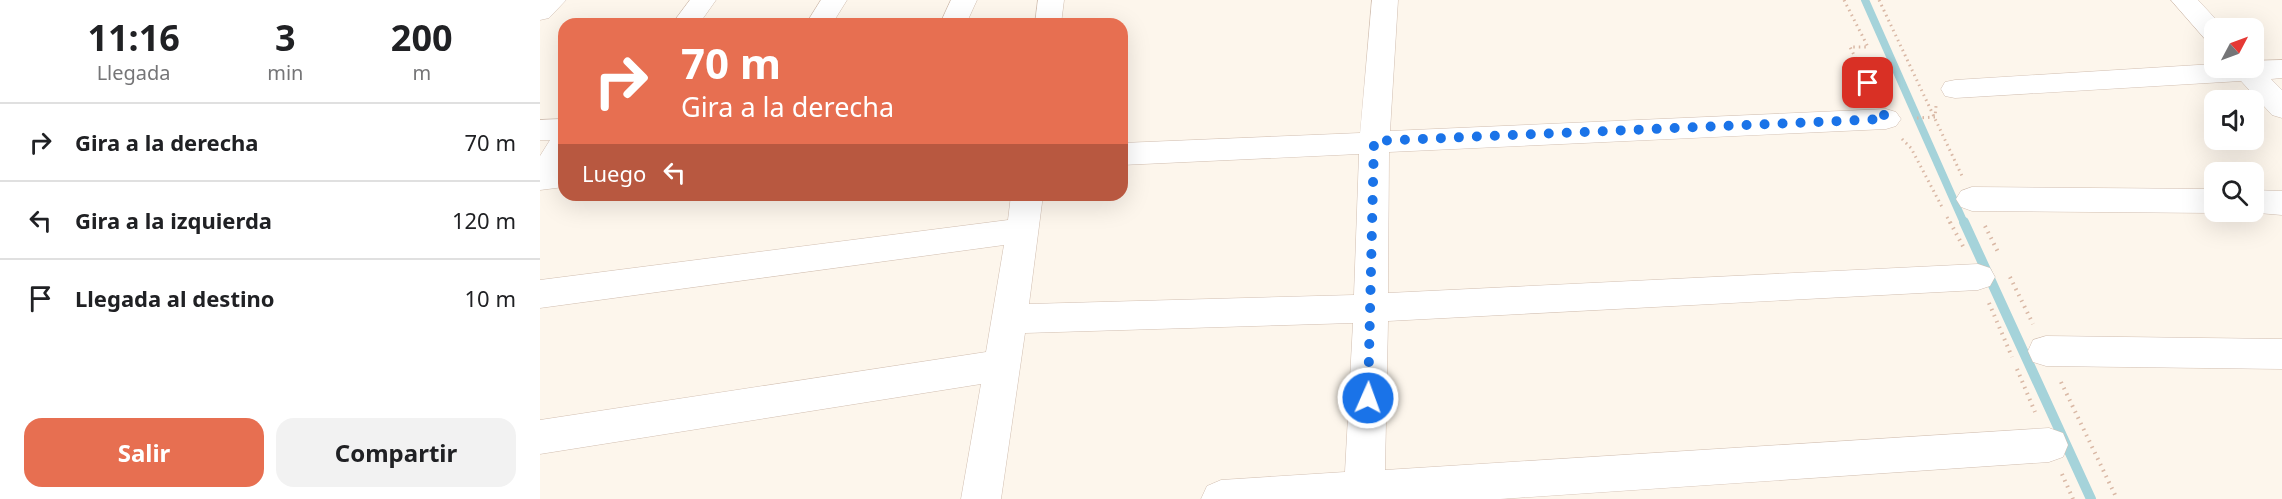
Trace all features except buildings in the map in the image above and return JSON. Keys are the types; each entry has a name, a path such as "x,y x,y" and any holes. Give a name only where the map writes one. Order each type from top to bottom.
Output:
{"street":[{"path":"540,12 553,0"},
{"path":"690,18 703,0"},
{"path":"823,18 834,0"},
{"path":"956,18 964,0"},
{"path":"1049,18 1051,0"},
{"path":"1364,494 1374,141 1384,0"},
{"path":"2184,0 2204,22"},
{"path":"2264,69 2282,69"},
{"path":"1955,89 2204,72"},
{"path":"2254,78 2282,108"},
{"path":"1128,154 1886,119"},
{"path":"540,130 558,129"},
{"path":"558,152 541,179 558,177"},
{"path":"1972,199 2204,201"},
{"path":"981,499 1001,365 1011,319 1026,201"},
{"path":"2264,202 2282,203"},
{"path":"540,294 1023,230"},
{"path":"1011,319 1371,308 1996,269"},
{"path":"2046,351 2282,354"},
{"path":"540,437 1001,365"},
{"path":"1221,499 1364,494 2049,445"}],"path":[{"path":"1844,0 1868,47 1850,47 1886,119 1911,148 1996,269 2046,351 2117,499"},
{"path":"1879,0 1972,199 1996,269 2049,445 2073,499"}],"waterway":[{"path":"1865,0 1964,223"},
{"path":"1964,222 2091,499"}],"route":[{"path":"1368,398 1374,141 1886,119 1868,83"}]}
